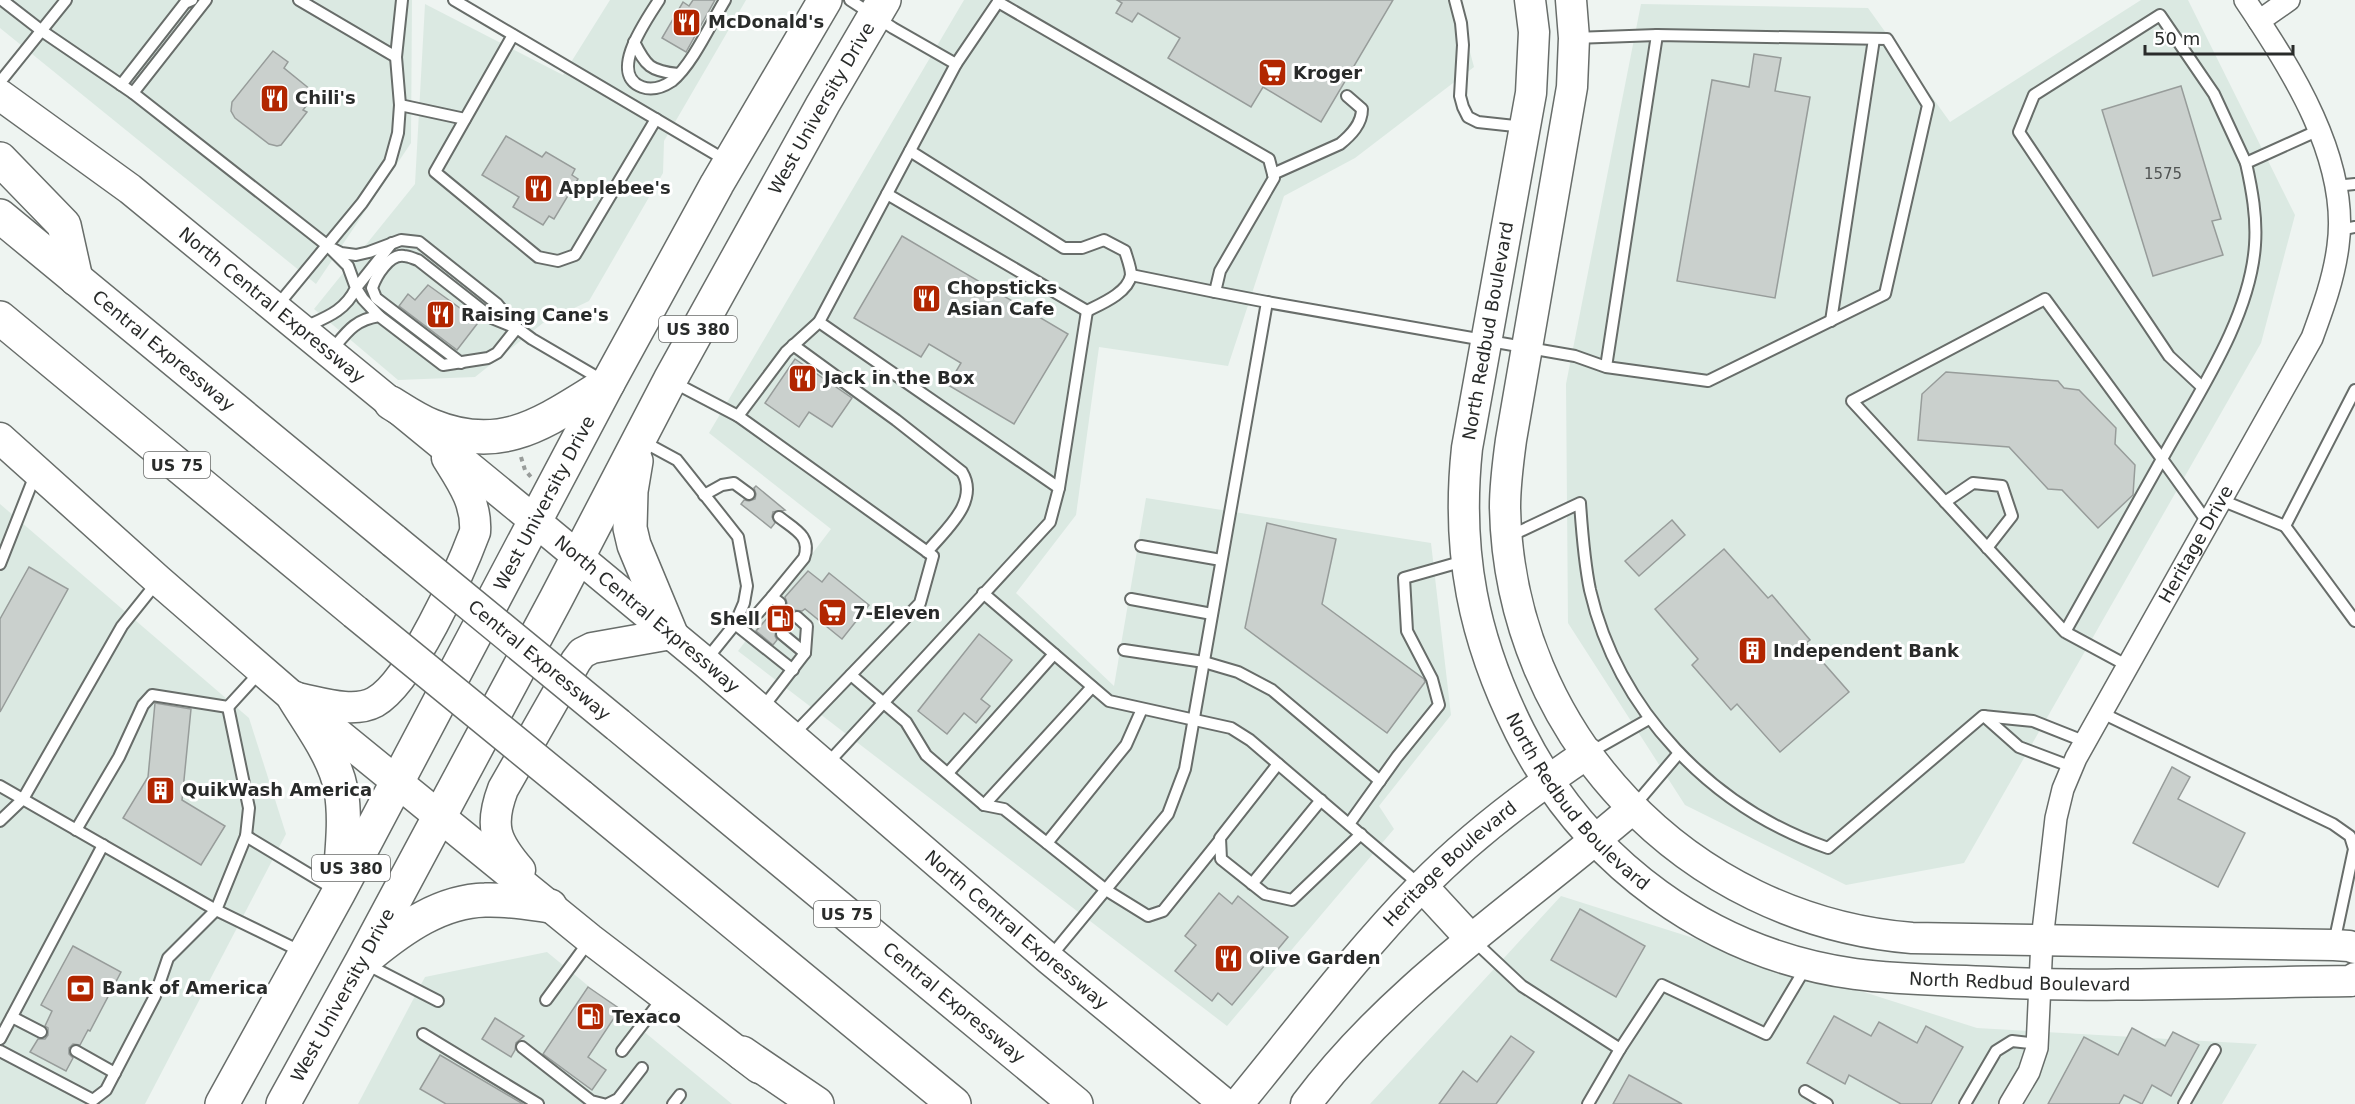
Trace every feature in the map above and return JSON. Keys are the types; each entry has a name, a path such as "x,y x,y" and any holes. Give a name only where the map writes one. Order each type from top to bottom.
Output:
{"highway":[{"name":"West University Drive","path":"222,1104 339,892 608,383 730,163 825,0"},
{"name":"West University Drive","path":"283,1104 362,962 670,380 823,104 870,5"},
{"path":"0,159 64,225 76,279"},
{"name":"Central Expressway","path":"0,216 1076,1104"},
{"name":"US 75","path":"0,318 954,1104"},
{"path":"0,335 139,433"},
{"path":"391,403 440,429 463,435 494,437 512,435 540,423 608,383"},
{"path":"639,439 631,491 630,528 634,545 671,634"},
{"path":"294,698 331,761 341,790 344,825 339,892"},
{"path":"362,962 401,930 427,916 457,905 486,900 550,906"},
{"path":"742,1053 817,1104"}],"street":[{"name":"North Redbud Boulevard","path":"1530,0 1534,32 1526,127 1486,341 1464,478 1463,502 1467,560 1476,619 1491,668 1514,719 1548,780 1594,841 1618,864 1682,910 1730,938 1807,965 1866,975 2041,985 2351,981 2355,978"},
{"name":"North Redbud Boulevard","path":"1571,0 1574,38 1573,78 1506,480 1507,538 1521,613 1536,663 1564,716 1615,790 1632,809 1679,849 1722,878 1780,908 1841,927 1886,936 2344,947"},
{"name":"Heritage Drive","path":"2010,1104 2029,1072 2038,1044 2042,940 2056,818 2063,789 2072,767 2312,338 2328,295 2347,228 2345,185 2330,158 2292,74 2245,0"},
{"path":"2259,21 2289,0"},
{"name":"North Central Expressway","path":"0,95 130,189 535,521 826,765 1049,959 1225,1104"},
{"path":"0,438 294,698 590,939 742,1053 804,1104"},
{"path":"294,698 345,706 374,703 407,670 427,634 475,532 476,519 466,489 436,440"},
{"path":"550,906 502,850 497,837 495,821 497,805 503,789 582,653 602,645 671,634"},
{"name":"Heritage Boulevard","path":"1238,1104 1372,941 1422,886 1470,841 1548,780 1588,753"},
{"path":"1306,1104 1335,1068 1376,1024 1470,938 1632,809"},
{"path":"1422,886 1470,938"}],"lane":[{"path":"2,0 42,31 133,93 328,246 348,266 356,288 363,299 380,316 443,365 488,358 497,353 517,328"},
{"path":"0,82 66,0"},
{"path":"121,85 185,3 192,0"},
{"path":"133,93 206,0"},
{"path":"299,0 396,57"},
{"path":"275,308 377,184 390,162 398,133 400,105 396,57 402,0"},
{"path":"454,0 730,163"},
{"path":"659,0 634,42 628,65 630,77 637,85 649,89 662,87 685,66 725,0"},
{"path":"1455,0 1461,23 1463,45 1460,96 1468,117 1478,122 1526,127"},
{"path":"738,416 794,345 819,321 956,63 998,1 1269,159 1274,178 1220,271 1215,292"},
{"path":"870,5 956,63"},
{"path":"2065,632 2228,338 2247,293 2255,236 2255,205 2246,163 2214,94 2160,15 2034,95 2019,132 2169,356 2201,386"},
{"path":"513,35 435,172 538,257 558,261 575,255 656,119"},
{"path":"1131,275 1267,302 1575,356 1606,368 1708,381 1885,294 1928,105 1887,39 1657,35 1574,38"},
{"path":"1606,368 1657,35"},
{"path":"1831,321 1874,39"},
{"path":"634,42 644,61 651,68 678,74"},
{"path":"1273,174 1340,144 1349,137 1362,117 1362,109 1347,96"},
{"path":"400,105 465,120"},
{"path":"2246,163 2319,130"},
{"path":"910,151 1064,248 1082,248 1104,240 1125,251 1131,275 1124,287 1107,301 1087,311"},
{"path":"887,194 1087,311"},
{"path":"328,246 340,253 356,255 401,240 419,242 496,304 517,328"},
{"path":"300,330 337,312 351,298 356,288 392,243"},
{"path":"461,363 376,298 372,288 375,281 394,258 404,256 418,260 492,318 517,328 561,358 608,383"},
{"path":"2128,666 2065,632 1852,401 2045,299 2208,523"},
{"path":"1049,959 1168,814 1185,769 1267,302"},
{"path":"826,765 1050,522 1059,488 1087,311"},
{"path":"329,352 354,324 365,318 380,316"},
{"path":"819,321 1059,488"},
{"path":"794,345 962,472 967,481 966,501 960,512 927,552"},
{"path":"670,380 738,416 933,556 920,603 792,737"},
{"path":"2285,526 2355,390"},
{"path":"639,439 677,460 738,537 747,586 744,603 735,624 705,662"},
{"path":"0,564 37,470"},
{"path":"704,495 722,485 734,483 749,494"},
{"path":"1945,502 1973,483 2002,486 2012,516 1988,548"},
{"path":"2221,500 2285,526 2355,621"},
{"path":"1507,538 1580,503 1585,560 1598,620 1621,674 1649,719 1679,753 1723,791 1789,834 1828,848 1983,716 2033,721 2086,742"},
{"path":"744,603 762,617 804,558 806,542 802,535 779,517"},
{"path":"1142,546 1221,560"},
{"path":"1349,824 1439,705 1432,679 1407,632 1404,578 1467,560"},
{"path":"0,821 23,799 122,626 158,580"},
{"path":"983,593 1109,701 1231,728 1250,740 1422,886"},
{"path":"1131,599 1212,614"},
{"path":"761,710 805,652 807,626 797,617"},
{"path":"735,624 793,670"},
{"path":"782,634 805,652"},
{"path":"1124,650 1203,662 1238,672 1272,690 1380,781"},
{"path":"948,773 1054,654"},
{"path":"228,707 262,670"},
{"path":"851,675 906,722 926,755 984,805 1004,809 1106,890 1148,916 1163,911 1278,764"},
{"path":"984,805 1092,687"},
{"path":"76,830 119,757 143,705 152,695 228,707"},
{"path":"0,1051 93,1100 106,1090 155,996 168,958 216,910 246,836 249,808 228,707"},
{"path":"1047,843 1126,746 1142,709"},
{"path":"2102,713 2333,824 2350,836 2354,849 2344,947"},
{"path":"1983,716 2019,747 2072,767"},
{"path":"1588,753 1649,719"},
{"path":"1632,809 1679,753"},
{"path":"0,786 216,910 304,953"},
{"path":"1252,884 1321,800"},
{"path":"1220,840 1221,859 1265,894 1292,900 1361,834"},
{"path":"246,836 339,892"},
{"path":"0,1039 103,845"},
{"path":"1470,938 1522,986 1620,1049"},
{"path":"546,1000 590,939"},
{"path":"362,962 438,1001"},
{"path":"1588,1104 1620,1049 1662,985 1766,1034 1807,965"},
{"path":"622,1051 664,996"},
{"path":"12,1017 41,1032"},
{"path":"423,1034 538,1104"},
{"path":"1965,1104 1996,1051 2012,1041 2038,1044"},
{"path":"522,1047 591,1101 603,1104"},
{"path":"2184,1104 2215,1050"},
{"path":"76,1051 116,1072"},
{"path":"608,1104 618,1099 642,1068"},
{"path":"1805,1091 1827,1104"}],"path":[{"path":"521,454 525,470 535,482"}],"shaded area":[{"path":"0,0 412,0 411,143 316,284 0,28"},
{"path":"610,0 746,0 664,141 663,173 589,301 543,323 475,377 398,380 314,309 415,184 425,4 563,75"},
{"path":"964,0 1456,0 1474,67 1355,158 1284,196 1228,366 1099,347 1076,515 1016,593 1114,686 1146,498 1431,543 1451,715 1379,806 1394,829 1227,1026 738,651 831,529 709,433"},
{"path":"2141,0 2188,0 2295,215 2261,343 1964,863 1846,885 1685,805 1568,623 1566,384 1641,4 1868,8 1950,122"},
{"path":"0,504 249,718 286,834 145,1104 0,1104"},
{"path":"1561,896 1977,1028 2257,1044 2222,1104 1370,1104"},
{"path":"547,952 732,1104 358,1104 425,977"}],"building":[{"name":"McDonald's","path":"693,0 715,0 686,52 662,38 683,2 689,6"},
{"name":"Kroger","path":"1117,0 1393,0 1321,122 1263,87 1251,107 1168,58 1180,38 1138,13 1132,22 1116,13 1122,3"},
{"name":"Chili's","path":"273,51 288,62 284,68 316,94 303,110 307,112 281,145 277,146 269,144 235,118 231,111 232,102"},
{"path":"1754,54 1781,58 1775,91 1810,97 1775,298 1677,281 1712,80 1749,87"},
{"path":"2181,86 2221,219 2212,221 2223,255 2153,276 2102,110"},
{"name":"Applebee's","path":"506,136 542,157 546,152 575,169 572,175 578,179 554,219 549,216 543,225 513,207 519,197 482,175"},
{"path":"902,236 1068,334 1014,424 948,385 961,363 929,344 921,357 854,318"},
{"name":"Raising Cane's","path":"428,285 464,311 477,324 457,350 399,306 408,294 415,300"},
{"name":"Jack in the Box","path":"795,359 852,398 832,427 809,412 799,427 765,403"},
{"path":"1946,372 2058,381 2064,388 2079,390 2116,428 2115,444 2135,465 2133,495 2098,528 2062,490 2048,489 2009,447 1918,440 1922,394"},
{"path":"756,486 785,510 773,512 772,517 775,523 771,528 741,504 744,500 755,499 754,488"},
{"path":"1672,520 1685,535 1639,576 1625,561"},
{"path":"1267,523 1336,539 1322,604 1424,679 1425,682 1387,733 1245,628"},
{"name":"Independent Bank","path":"1724,549 1768,598 1772,595 1810,640 1806,643 1849,692 1780,752 1737,704 1731,710 1692,665 1698,659 1655,609"},
{"path":"29,567 68,589 0,712 0,619"},
{"path":"808,571 822,582 829,573 869,605 842,639 805,609 794,610 790,616 792,623 787,628 780,627 776,630 777,640 773,645 756,631 775,609 786,608 785,597"},
{"path":"979,634 1012,660 981,699 990,706 976,723 964,713 947,734 918,711"},
{"name":"QuikWash America","path":"155,703 191,709 182,800 225,826 201,865 123,818 148,777"},
{"path":"2172,767 2190,777 2178,799 2245,833 2218,887 2133,843"},
{"name":"Olive Garden","path":"1219,893 1232,904 1238,896 1288,937 1232,1005 1218,993 1212,1001 1175,971 1196,945 1185,936"},
{"path":"1580,909 1645,946 1616,997 1551,960"},
{"name":"Bank of America","path":"73,946 121,972 90,1031 88,1030 80,1045 73,1044 69,1048 69,1054 73,1058 66,1071 30,1052 38,1039 45,1039 48,1035 48,1028 45,1026 52,1011 41,1005"},
{"path":"588,987 620,1009 588,1057 606,1070 592,1090 543,1054"},
{"path":"1834,1016 1871,1036 1879,1022 1917,1043 1926,1026 1963,1047 1931,1104 1901,1104 1849,1075 1845,1084 1807,1063"},
{"path":"495,1018 524,1036 516,1043 511,1057 482,1039"},
{"path":"2132,1028 2165,1046 2173,1032 2199,1045 2171,1096 2152,1085 2142,1104 2124,1095 2119,1104 2048,1104 2084,1037 2118,1055"},
{"path":"1511,1036 1534,1052 1496,1104 1439,1104 1463,1071 1477,1082"},
{"path":"440,1055 523,1104 446,1104 420,1089"},
{"path":"1629,1075 1682,1104 1613,1104"}],"place":[{"name":"McDonald's","path":"687,22"},
{"name":"Kroger","path":"1272,73"},
{"name":"Chili's","path":"274,98"},
{"name":"Applebee's","path":"538,188"},
{"name":"Chopsticks Asian Cafe","path":"926,298"},
{"name":"Raising Cane's","path":"440,315"},
{"name":"Jack in the Box","path":"803,378"},
{"name":"7-Eleven","path":"832,613"},
{"name":"Shell","path":"781,619"},
{"name":"Independent Bank","path":"1752,651"},
{"name":"QuikWash America","path":"161,790"},
{"name":"Olive Garden","path":"1228,958"},
{"name":"Bank of America","path":"81,988"},
{"name":"Texaco","path":"591,1017"}]}
